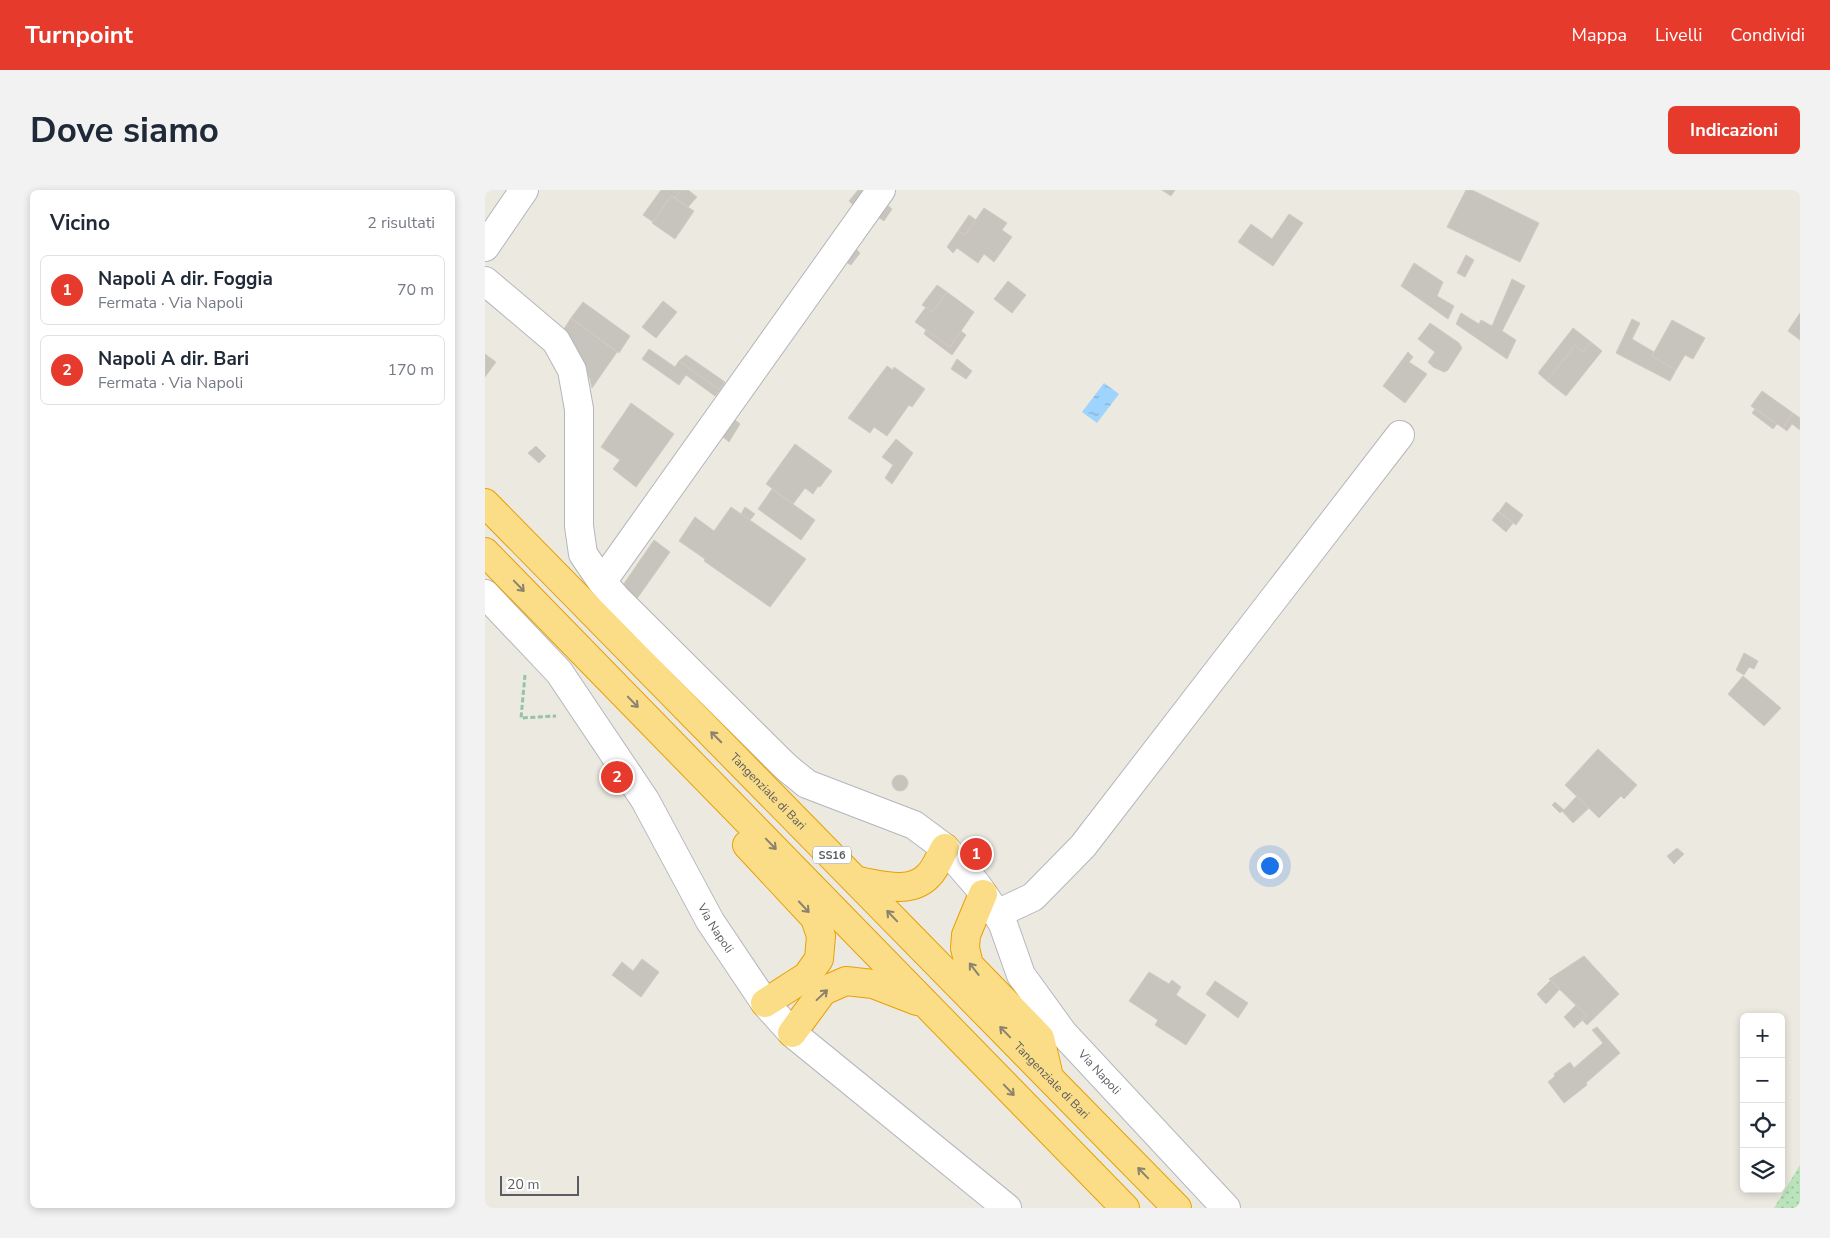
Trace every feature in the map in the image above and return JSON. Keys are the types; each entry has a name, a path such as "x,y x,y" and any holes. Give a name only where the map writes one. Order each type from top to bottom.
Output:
{"highway":[{"name":"Tangenziale di Bari","path":"485,503 1177,1208"},
{"name":"SS16","path":"485,552 1125,1208"},
{"path":"726,797 747,846 815,918 821,936 819,959 807,976 765,1003"},
{"path":"858,881 899,888 915,884 929,875 945,848"},
{"path":"990,904 966,935 965,948 969,965 1040,1038 1049,1077"},
{"path":"793,1033 823,991 846,981 873,984 926,1004"}],"street":[{"path":"485,247 524,190"},
{"path":"602,582 881,190"},
{"name":"Via Napoli","path":"485,281 556,341 572,370 579,409 579,526 583,554 602,582 617,600 785,767 807,784 914,825 945,848 990,904 1003,924 1021,975 1063,1034 1226,1208"},
{"path":"990,904 1033,897 1083,846 1400,435"},
{"name":"Via Napoli","path":"485,594 559,672 645,800 710,921 765,1003 793,1033 1007,1208"}],"path":[{"path":"525,678 521,718 563,716"}],"green space":[{"path":"1800,1165 1800,1208 1774,1208 1783,1193 1785,1193 1785,1190"}],"water":[{"path":"1104,383 1119,394 1097,423 1082,412"}],"building":[{"path":"661,190 681,190 675,198 671,196 653,222 643,215"},
{"path":"681,190 688,190 697,197 688,207 675,198"},
{"path":"858,190 864,190 853,205 849,201"},
{"path":"1162,190 1175,190 1171,196"},
{"path":"1466,190 1472,190 1539,223 1520,262 1447,227"},
{"path":"671,196 694,211 675,239 652,223"},
{"path":"887,205 892,209 884,221 878,217"},
{"path":"984,208 1007,223 1002,230 1012,237 994,262 984,254 978,263 957,248 953,253 947,247 958,231 965,235"},
{"path":"1289,214 1303,223 1273,266 1238,242 1251,224 1272,239"},
{"path":"969,215 976,220 965,235 958,231"},
{"path":"856,249 860,253 851,265 846,262"},
{"path":"1466,255 1474,260 1465,277 1457,273"},
{"path":"1414,263 1443,282 1437,296 1454,306 1448,319 1401,286"},
{"path":"1512,279 1525,286 1502,331 1516,340 1507,359 1456,324 1461,313 1479,324 1481,320 1492,326"},
{"path":"1008,281 1026,295 1012,313 994,299"},
{"path":"937,285 947,292 932,312 922,305"},
{"path":"947,292 974,312 950,347 915,322 926,307 932,312"},
{"path":"663,301 677,312 656,338 642,327"},
{"path":"583,302 630,336 619,353 571,318"},
{"path":"1800,313 1800,340 1788,331"},
{"path":"571,318 617,352 592,388 580,358 560,335"},
{"path":"1632,319 1640,323 1632,339 1654,352 1652,356 1676,370 1670,381 1616,353"},
{"path":"1672,320 1705,338 1693,359 1685,355 1676,370 1652,356"},
{"path":"1430,323 1459,343 1462,348 1448,370 1444,372 1433,367 1428,362 1435,352 1418,339"},
{"path":"1573,328 1591,342 1583,352 1575,345 1547,381 1538,373"},
{"path":"926,330 950,347 961,331 966,335 952,355 924,334"},
{"path":"1591,342 1602,351 1566,396 1547,381 1575,345 1583,352"},
{"path":"649,349 675,367 679,361 720,390 715,396 686,375 679,385 642,359"},
{"path":"1408,352 1413,357 1409,362 1427,374 1405,403 1383,386"},
{"path":"485,354 496,362 485,377"},
{"path":"686,355 725,382 720,390 679,361"},
{"path":"957,359 972,371 966,379 951,369"},
{"path":"887,366 893,370 894,367 925,389 912,407 909,405 887,436 874,427 870,433 848,418"},
{"path":"1762,391 1793,413 1783,428 1751,406"},
{"path":"631,403 674,434 636,487 613,469 620,460 601,447"},
{"path":"1755,409 1777,424 1773,429 1752,413"},
{"path":"1793,413 1800,418 1800,430 1792,424 1787,431 1783,428"},
{"path":"735,420 740,424 729,442 723,437"},
{"path":"896,439 913,453 892,484 885,478 893,465 882,457"},
{"path":"795,444 832,471 813,494 805,488 793,504 766,484"},
{"path":"536,446 546,456 539,463 528,453"},
{"path":"772,489 815,520 801,540 758,509"},
{"path":"1506,502 1523,515 1516,525 1499,512"},
{"path":"731,507 806,559 770,607 704,561 705,559 679,541 695,517 714,531"},
{"path":"745,507 755,514 750,520 741,514"},
{"path":"1498,512 1513,523 1506,532 1492,520"},
{"path":"654,540 670,552 636,600 621,588"},
{"path":"1744,653 1758,661 1754,669 1749,667 1744,675 1736,670"},
{"path":"1743,676 1781,708 1764,726 1728,694"},
{"path":"1598,749 1637,785 1624,799 1621,796 1599,818 1565,785"},
{"path":"900,775 908,783 900,791 892,783"},
{"path":"1577,796 1589,808 1573,823 1562,811 1560,813 1552,805 1555,802 1564,810"},
{"path":"1677,848 1684,854 1674,864 1667,856"},
{"path":"1584,956 1619,994 1587,1025 1582,1020 1587,1016 1549,979"},
{"path":"642,959 659,972 641,997 612,975 622,962 633,971"},
{"path":"1149,972 1169,984 1172,980 1181,987 1176,995 1206,1015 1186,1045 1155,1025 1158,1020 1129,1001"},
{"path":"1551,980 1560,989 1546,1004 1537,994"},
{"path":"1215,981 1248,1003 1238,1018 1206,994"},
{"path":"1576,1005 1587,1016 1574,1028 1564,1017"},
{"path":"1597,1027 1620,1053 1586,1083 1587,1085 1564,1103 1548,1082 1555,1076 1554,1074 1570,1062 1574,1068 1603,1043 1592,1030"}],"place":[{"name":"Napoli A dir. Bari","path":"617,777"},
{"name":"Napoli A dir. Foggia","path":"976,854"}]}
